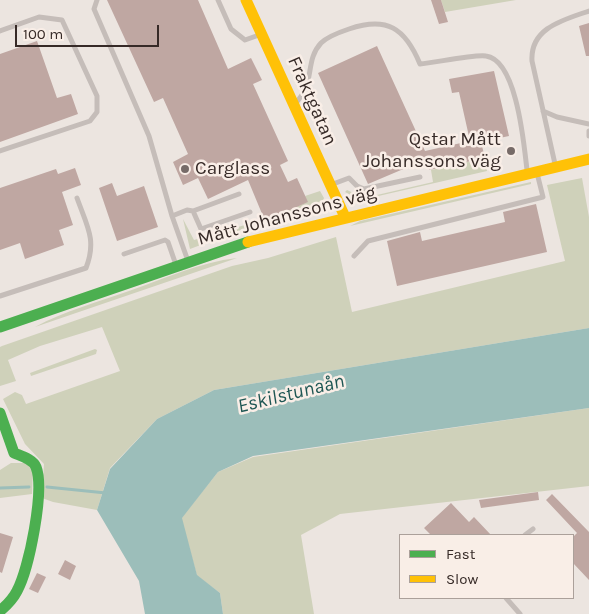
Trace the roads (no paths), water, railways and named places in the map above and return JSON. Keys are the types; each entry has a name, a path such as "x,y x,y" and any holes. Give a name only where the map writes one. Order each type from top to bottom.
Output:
{"street":[{"name":"Fraktgatan","path":"246,0 345,217"},
{"name":"Mått Johanssons väg","path":"0,327 257,239 589,159"},
{"path":"0,413 14,453 31,461 36,466 38,480 34,527 19,587 0,611"}],"lane":[{"path":"97,0 94,9 149,136 172,216 188,262"},
{"path":"218,0 234,33 245,40 262,34"},
{"path":"555,167 532,48 542,32 564,19 589,11"},
{"path":"0,31 39,17 62,20 97,96 97,112 90,121 0,151"},
{"path":"295,105 305,90 309,64 321,42 342,31 367,23 386,24 412,45 420,64 486,56 498,61 515,94 532,172 543,196 368,241 354,256"},
{"path":"543,111 557,117 589,124"},
{"path":"589,131 589,136"},
{"path":"330,185 349,178 364,189 420,177"},
{"path":"172,216 240,194"},
{"path":"0,296 86,268 92,252 90,234 77,198"},
{"path":"192,211 201,229 250,212"},
{"path":"124,254 165,240 168,242 176,266"},
{"path":"527,534 533,528"},
{"path":"507,599 520,614"}],"water":[{"name":"Eskilstunaån","path":"589,328 589,408 253,456 218,472 182,518 197,575 220,593 223,614 145,614 139,581 97,510 110,469 157,419 214,390"}],"waterway":[{"path":"0,488 29,487"},
{"path":"47,487 106,493"}],"place":[{"name":"Qstar Mått Johanssons väg","path":"511,151"},
{"name":"Carglass","path":"185,169"}]}
